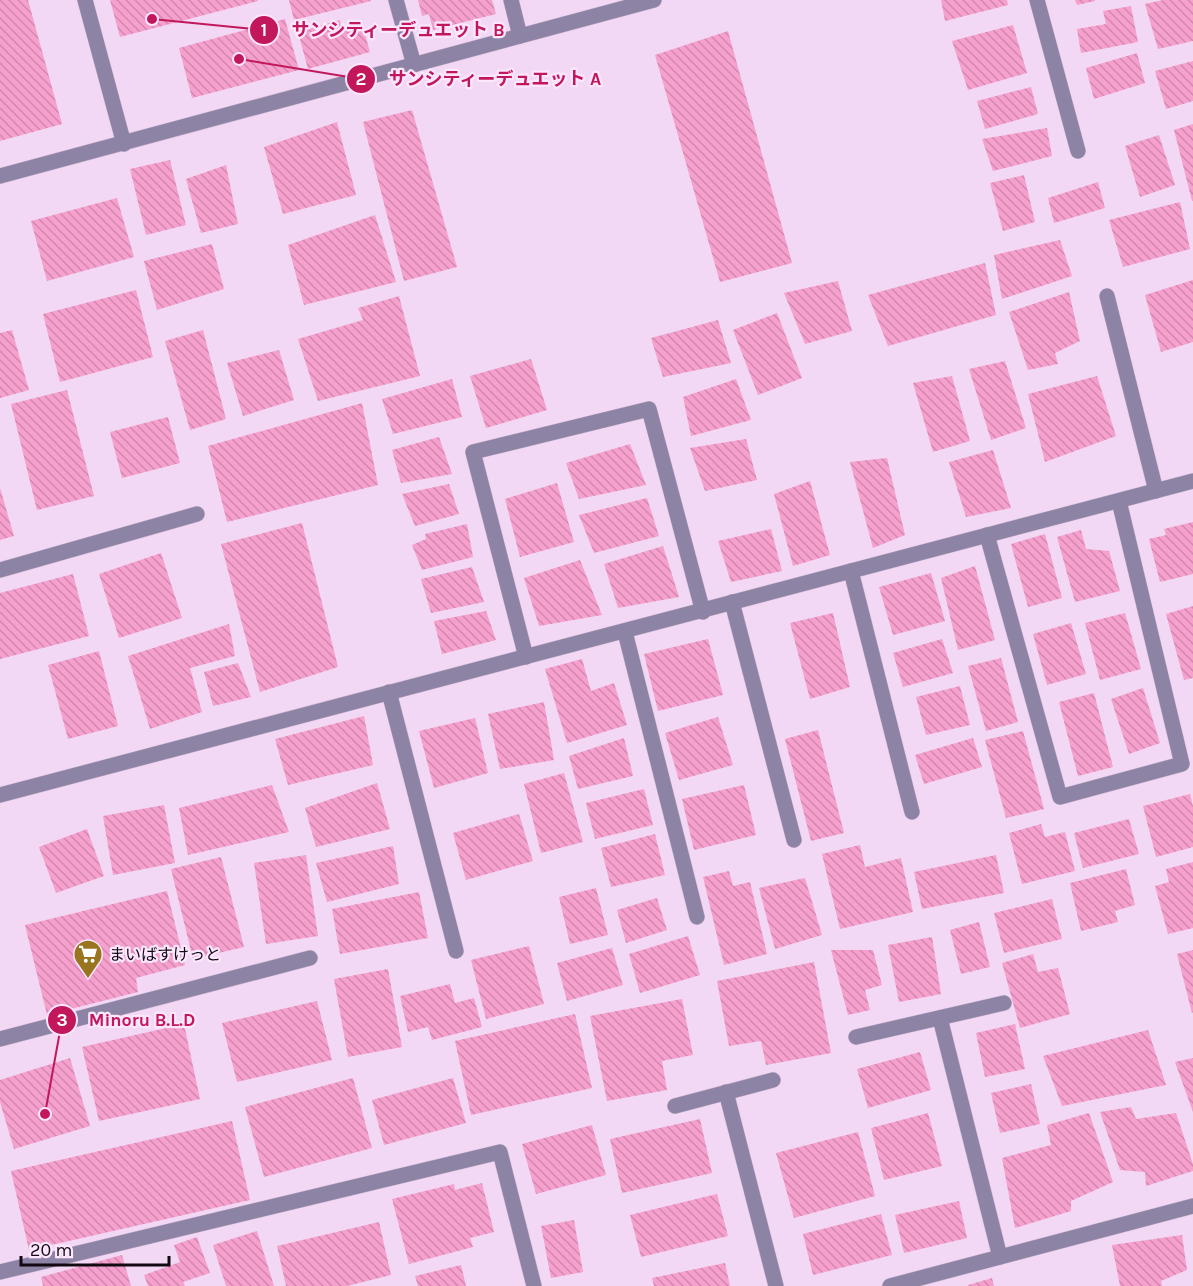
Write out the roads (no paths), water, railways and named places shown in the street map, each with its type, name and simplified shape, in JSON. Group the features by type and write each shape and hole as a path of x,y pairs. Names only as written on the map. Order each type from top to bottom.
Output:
{"street":[{"path":"85,0 124,144"},
{"path":"396,0 414,65"},
{"path":"511,0 520,36"},
{"path":"0,176 654,0"},
{"path":"1037,0 1078,151"},
{"path":"1107,296 1156,491"},
{"path":"526,657 473,452 649,409 703,612"},
{"path":"0,795 703,612 732,602 1193,481"},
{"path":"987,535 1060,797 1182,764 1119,501"},
{"path":"0,570 197,514"},
{"path":"850,571 912,812"},
{"path":"732,602 794,840"},
{"path":"625,632 697,917"},
{"path":"389,692 456,951"},
{"path":"0,1039 310,958"},
{"path":"856,1036 1004,1003"},
{"path":"940,1018 1000,1257"},
{"path":"675,1106 773,1080"},
{"path":"726,1092 776,1286"},
{"path":"0,1272 500,1152 534,1286"},
{"path":"890,1286 1193,1206"}],"place":[{"name":"サンシティーデュエット B","path":"152,19"},
{"name":"サンシティーデュエット A","path":"239,59"},
{"name":"まいばすけっと","path":"88,980"},
{"name":"Minoru B.L.D","path":"45,1114"}]}
